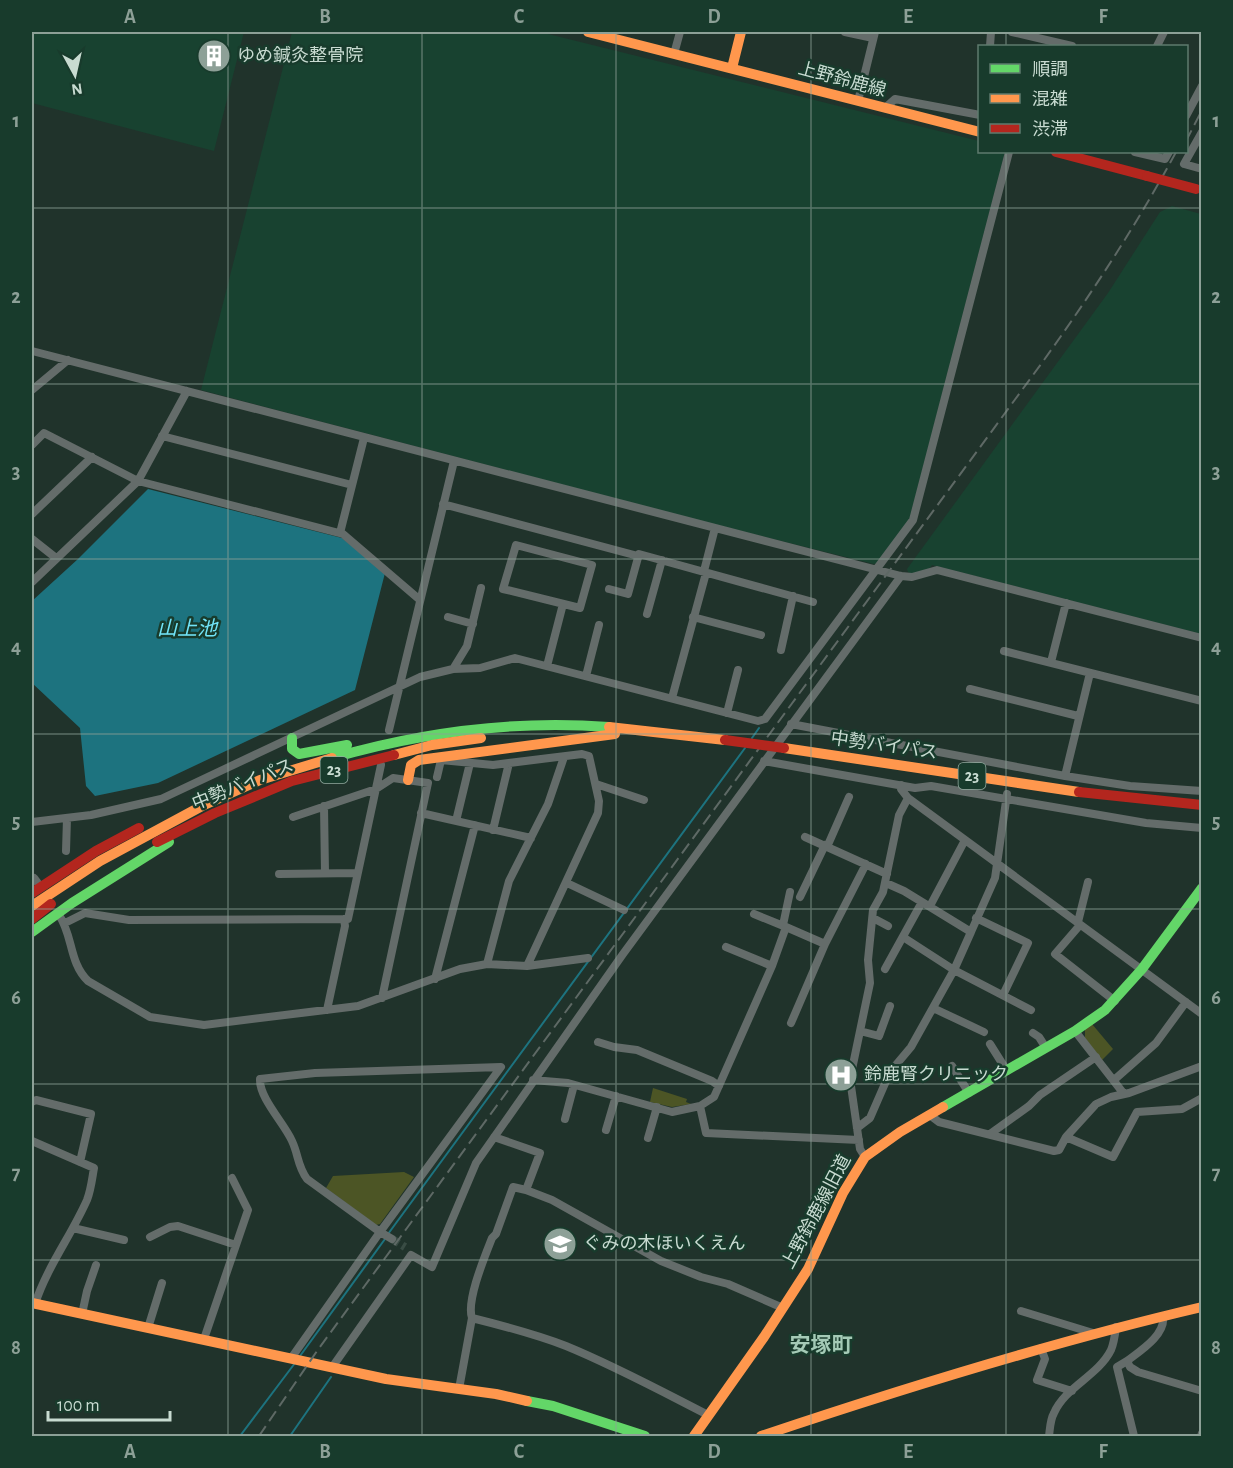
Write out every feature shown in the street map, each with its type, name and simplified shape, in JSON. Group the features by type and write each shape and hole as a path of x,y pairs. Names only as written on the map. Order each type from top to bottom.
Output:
{"main road":[{"name":"上野鈴鹿線","path":"588,32 978,131"},
{"path":"732,68 741,32"},
{"path":"1060,153 1199,189"},
{"name":"中勢バイパス","path":"32,906 100,861 202,806 260,780 347,754 436,734 485,728 560,724 608,727 784,748 1094,794 1202,805"},
{"path":"292,738 292,749 299,754 401,732 447,728 485,728"},
{"name":"中勢バイパス","path":"32,919 117,862 215,813 292,781 360,762 432,746 503,735 561,731 669,734"},
{"path":"408,780 413,762 419,760 627,733"},
{"path":"32,893 52,878 116,840 155,821 202,806"},
{"path":"32,932 72,903 215,813"},
{"name":"上野鈴鹿線旧道","path":"694,1437 808,1269 843,1193 865,1157 900,1132 1075,1031 1115,1000 1198,899 1202,888"},
{"path":"33,1303 386,1379 496,1394 553,1406 645,1437"},
{"path":"761,1437 848,1406 1041,1348 1116,1327 1202,1307"}],"street":[{"path":"674,54 680,32"},
{"path":"845,32 874,35 858,101"},
{"path":"1012,32 1068,45"},
{"path":"1188,112 1202,86"},
{"path":"885,108 895,99 978,114"},
{"path":"1202,132 1184,164 1202,169"},
{"path":"32,822 91,815 161,800 420,677 453,669 480,668 515,658 758,721 765,719 913,520 1009,153"},
{"path":"1139,153 1165,159 1168,153"},
{"path":"32,351 901,576 912,577 937,570 1202,638"},
{"path":"32,390 68,360"},
{"path":"32,582 138,481 187,391"},
{"path":"32,445 44,433 138,481 343,534 420,600"},
{"path":"162,436 352,485"},
{"path":"340,533 364,438"},
{"path":"32,514 92,457"},
{"path":"389,730 454,461"},
{"path":"444,504 638,556 639,554 662,560 813,602"},
{"path":"672,698 715,528"},
{"path":"32,539 56,558"},
{"path":"516,545 592,565 580,608 563,604 504,589 516,545"},
{"path":"609,590 628,594 638,556"},
{"path":"647,614 662,560"},
{"path":"405,1247 411,1255 432,1266 476,1163 533,1080 901,576"},
{"path":"453,669 467,646 481,588"},
{"path":"781,650 794,596"},
{"path":"1051,662 1066,603"},
{"path":"547,666 563,604"},
{"path":"448,617 473,624"},
{"path":"693,617 761,635"},
{"path":"586,676 599,625"},
{"path":"1004,651 1202,701"},
{"path":"727,713 738,670"},
{"path":"1065,776 1090,673"},
{"path":"970,689 1078,716"},
{"path":"791,724 1012,768 1130,786 1202,791"},
{"path":"436,777 441,760 493,765 582,754 589,756 599,801 598,813 527,966"},
{"path":"486,964 509,881 548,804 564,757"},
{"path":"764,761 915,788 931,786 1007,797 1146,823 1201,827"},
{"path":"456,821 470,763"},
{"path":"493,830 509,764"},
{"path":"65,923 85,913 129,920 348,919 381,765"},
{"path":"293,817 375,789 393,778 428,783 382,998"},
{"path":"596,784 644,800"},
{"path":"901,785 901,789 908,798 1202,1014"},
{"path":"857,1128 870,1118 890,1072 911,1047 954,970 995,878 1007,797"},
{"path":"800,897 849,798"},
{"path":"865,1157 860,1149 850,1078 870,982 868,960 873,910 886,884 899,815 908,798"},
{"path":"324,806 324,873"},
{"path":"422,813 531,838"},
{"path":"66,851 67,818"},
{"path":"435,979 475,825"},
{"path":"805,837 887,873"},
{"path":"885,969 965,840"},
{"path":"791,1023 825,944 866,864"},
{"path":"279,874 357,873"},
{"path":"1088,882 1079,923 1055,954 1115,1000"},
{"path":"567,883 624,910"},
{"path":"886,884 926,904 971,932"},
{"path":"533,1080 574,1085 672,1112 700,1106 714,1097 772,966 785,926 790,892"},
{"path":"753,914 825,944"},
{"path":"59,915 65,923 70,948 82,975 109,994 150,1017 204,1025 358,1006 460,969 486,964 527,966 588,958"},
{"path":"873,918 888,926"},
{"path":"976,918 1028,943 1003,995"},
{"path":"327,1010 345,926 344,919"},
{"path":"903,937 954,970 1030,1010"},
{"path":"726,947 772,966"},
{"path":"1114,1080 1156,1042 1186,1002"},
{"path":"860,1031 879,1036 890,1006"},
{"path":"933,1008 984,1032"},
{"path":"1075,1031 1124,1094"},
{"path":"1033,1033 1039,1037 1046,1048"},
{"path":"598,1042 637,1050 712,1081 718,1086"},
{"path":"990,1044 1007,1071"},
{"path":"990,1134 1029,1106 1040,1095 1096,1057"},
{"path":"952,1066 969,1093"},
{"path":"931,1116 939,1122 1054,1151 1059,1150 1066,1137 1096,1104 1202,1066"},
{"path":"296,1358 386,1236 501,1067 315,1073 260,1079 261,1090 293,1143 299,1169 308,1179 386,1236"},
{"path":"565,1119 574,1085"},
{"path":"606,1130 615,1096"},
{"path":"1066,1137 1113,1157 1137,1112 1182,1109 1202,1098"},
{"path":"32,1102 36,1100 91,1114 80,1162"},
{"path":"700,1106 706,1133 859,1140"},
{"path":"648,1138 657,1107"},
{"path":"494,1137 540,1154 526,1190"},
{"path":"32,1141 94,1168 88,1197 33,1303"},
{"path":"204,1339 248,1210 232,1178"},
{"path":"459,1389 472,1318 471,1309 475,1286 513,1187 552,1200 661,1262 728,1284 783,1308"},
{"path":"150,1237 170,1227 178,1226 236,1245"},
{"path":"73,1228 124,1239"},
{"path":"333,1366 411,1255"},
{"path":"82,1314 96,1265"},
{"path":"148,1328 162,1283"},
{"path":"1021,1311 1094,1333"},
{"path":"1134,1437 1117,1367 1150,1343 1162,1327 1163,1316"},
{"path":"472,1318 565,1346 603,1362 708,1415"},
{"path":"1048,1437 1054,1413 1072,1391 1109,1354 1113,1347 1116,1327"},
{"path":"1041,1348 1045,1359 1037,1380 1072,1391"},
{"path":"1127,1361 1130,1367 1138,1372 1202,1391"}],"shaded area":[{"path":"32,32 244,32 214,151 32,103"},
{"path":"292,32 540,32 978,141 978,153 1005,153 909,521 878,563 874,564 716,525 201,390"},
{"path":"1172,206 1201,214 1201,634 932,565 929,569 911,574 908,572 907,569 1108,293 1160,212"},
{"path":"1092,1024 1113,1049 1102,1060 1085,1038 1085,1029"},
{"path":"653,1088 687,1099 686,1102 691,1104 672,1107 650,1102"},
{"path":"404,1172 414,1177 380,1224 376,1225 326,1188 333,1176"}],"water":[{"name":"山上池","path":"148,489 342,538 385,573 355,690 158,783 95,796 86,786 80,728 32,683 32,601"}],"waterway":[{"path":"752,738 759,728"},
{"path":"388,1234 745,748"},
{"path":"300,1356 385,1239"},
{"path":"240,1436 295,1363"},
{"path":"290,1436 331,1377"}],"tunnel":[{"path":"392,1239 405,1247"}],"railway":[{"path":"1188,137 1202,110"},
{"path":"259,1436 317,1351 1044,360 1113,258 1175,153"}],"traffic: fast":[{"path":"332,758 400,741 469,730 539,725 609,727"},
{"path":"292,738 292,749 299,754 347,745"},
{"path":"32,932 72,903 169,842"},
{"path":"943,1107 1075,1031 1105,1010 1142,969 1202,888"},
{"path":"527,1401 553,1406 645,1436"}],"traffic: slow":[{"path":"588,32 978,131"},
{"path":"732,68 741,32"},
{"path":"609,727 725,740"},
{"path":"408,780 411,765 419,760 615,734"},
{"path":"394,755 432,745 481,738"},
{"path":"784,748 1079,792"},
{"path":"32,906 100,861 202,806 260,780 332,758"},
{"path":"694,1436 764,1337 808,1269 843,1193 865,1157 900,1132 943,1107"},
{"path":"32,1303 386,1379 496,1394 527,1401"},
{"path":"761,1436 980,1366 1202,1307"}],"traffic: jam":[{"path":"1060,153 1147,176"},
{"path":"1147,176 1196,189"},
{"path":"725,740 784,748"},
{"path":"157,842 215,813 292,781 394,755"},
{"path":"1079,792 1202,805"},
{"path":"32,893 96,851 139,828"},
{"path":"32,919 51,904"}],"place":[{"name":"ゆめ鍼灸整骨院","path":"214,56"},
{"name":"鈴鹿腎クリニック","path":"841,1075"},
{"name":"ぐみの木ほいくえん","path":"560,1244"}],"district":[{"name":"安塚町","path":"821,1345"}]}
